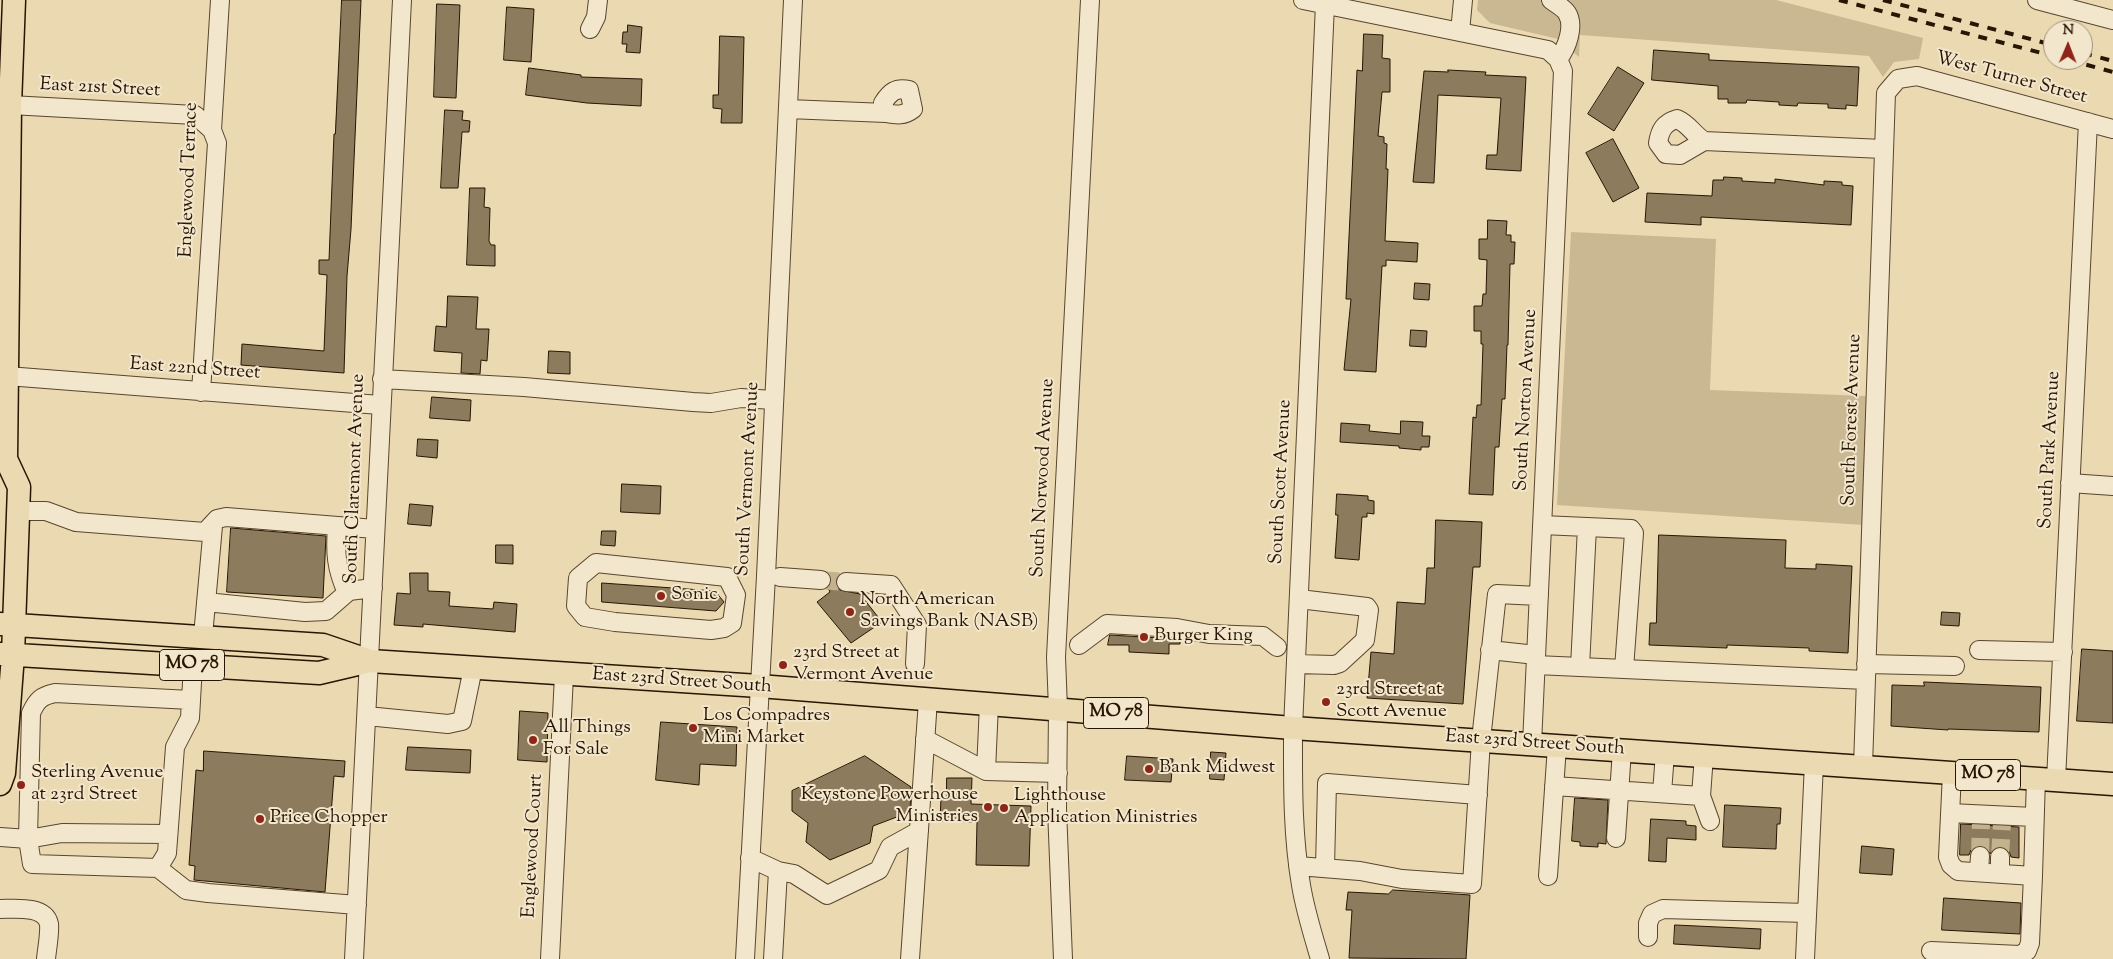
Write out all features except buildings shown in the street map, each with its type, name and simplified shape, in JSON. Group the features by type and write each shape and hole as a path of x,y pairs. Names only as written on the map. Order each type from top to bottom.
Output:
{"main road":[{"path":"0,784 4,773 7,625 19,487 3,464 7,376 10,105 14,0"},
{"name":"East 23rd Street South","path":"7,625 323,645 370,661 564,675 759,686 1293,728 1863,766"},
{"name":"East 23rd Street South","path":"6,654 319,673 370,661"},
{"name":"MO 78","path":"1863,766 2113,784"}],"street":[{"name":"Englewood Terrace","path":"200,392 216,143 212,130 220,0"},
{"name":"South Claremont Avenue","path":"354,959 370,661 380,405 402,0"},
{"path":"590,29 596,17 598,0"},
{"name":"South Vermont Avenue","path":"745,959 793,0"},
{"name":"South Norwood Avenue","path":"1063,959 1057,809 1058,709 1056,657 1090,0"},
{"path":"1303,0 1548,50 1558,59 1564,52 1570,25 1567,13 1551,0"},
{"path":"1460,32 1463,0"},
{"path":"2039,0 2113,20"},
{"name":"South Scott Avenue","path":"1320,959 1301,886 1298,866 1293,821 1293,728 1325,4"},
{"name":"South Norton Avenue","path":"1532,744 1563,71 1558,59"},
{"name":"West Turner Street","path":"1898,79 1917,76 2113,129"},
{"name":"South Forest Avenue","path":"1863,766 1883,150 1886,93 1898,79"},
{"name":"East 21st Street","path":"10,105 195,115 212,130"},
{"path":"788,109 886,113"},
{"name":"South Park Avenue","path":"1932,951 2020,955 2027,951 2030,942 2034,818 2046,779 2062,652 2088,122"},
{"path":"1704,141 1883,150"},
{"name":"East 22nd Street","path":"7,376 380,405"},
{"path":"382,379 524,387 711,403 741,398 774,400"},
{"path":"2070,483 2113,486"},
{"path":"18,511 46,511 76,522 196,532 206,532 217,520 226,517 375,529"},
{"path":"1542,525 1631,529 1634,533 1624,669"},
{"path":"204,636 212,526"},
{"path":"336,526 338,573 347,593"},
{"path":"1580,667 1587,527"},
{"path":"596,563 727,577 736,595 732,623 724,628 711,630 615,622 585,617 576,606 578,578 596,563"},
{"path":"780,577 821,580"},
{"path":"846,582 891,585 917,625 915,664"},
{"path":"206,602 306,612 326,611 349,591 373,588"},
{"path":"1298,866 1360,871 1402,879 1472,884 1481,740 1496,594 1539,596"},
{"path":"1296,664 1334,665 1340,663 1365,640 1369,610 1367,607 1298,599"},
{"path":"1079,645 1107,624 1177,628 1209,634 1263,636 1277,646"},
{"path":"1490,650 1580,667 1624,669 1866,672 1955,666"},
{"path":"1978,650 2062,652"},
{"path":"158,868 168,853 175,748 190,718 193,665"},
{"path":"367,716 448,724 462,721 473,668"},
{"name":"Englewood Court","path":"550,959 564,675"},
{"path":"191,700 55,693 41,696 31,713 28,839 32,864 158,868 186,890 357,905"},
{"path":"910,959 928,700"},
{"path":"986,770 989,704"},
{"path":"925,739 986,770 1058,773"},
{"path":"1548,876 1557,746"},
{"path":"1616,838 1622,750"},
{"path":"1662,793 1665,753"},
{"path":"1704,756 1701,796 1710,821"},
{"path":"1804,959 1814,763"},
{"path":"1952,773 1948,857 1951,866 1958,871 1979,864 2000,865 2033,876"},
{"path":"1325,868 1328,782 1478,795"},
{"path":"1554,786 1701,796"},
{"path":"1950,813 1981,818 2034,818"},
{"path":"750,858 778,871 794,874 827,895 880,870 890,847 919,831"},
{"path":"0,838 28,839 62,833 168,834"},
{"path":"773,959 778,871"},
{"path":"0,909 31,910 43,914 49,923 46,959"},
{"path":"1648,937 1648,923 1652,914 1663,909 1807,913"}],"shaded area":[{"path":"1478,0 1776,0 1923,38 1919,59 1894,62 1883,77 1869,56 1580,35 1579,57 1558,39 1490,23 1477,10"},
{"path":"1571,232 1716,239 1710,390 1866,396 1864,525 1557,505"}],"tunnel":[{"path":"821,580 846,582"},
{"path":"1980,856 1981,822"},
{"path":"2000,857 2002,823"}],"railway":[{"path":"1839,0 2043,53"},
{"path":"1883,0 2043,42"},
{"path":"2093,56 2113,61"},
{"path":"2093,67 2113,72"}],"place":[{"name":"Sonic","path":"661,596"},
{"name":"North American Savings Bank (NASB)","path":"850,612"},
{"name":"Burger King","path":"1144,637"},
{"name":"23rd Street at Vermont Avenue","path":"783,665"},
{"name":"23rd Street at Scott Avenue","path":"1326,702"},
{"name":"Los Compadres Mini Market","path":"693,728"},
{"name":"All Things For Sale","path":"533,740"},
{"name":"Bank Midwest","path":"1149,769"},
{"name":"Sterling Avenue at 23rd Street","path":"21,785"},
{"name":"Keystone Powerhouse Ministries","path":"988,807"},
{"name":"Lighthouse Application Ministries","path":"1004,808"},
{"name":"Price Chopper","path":"260,819"}]}
